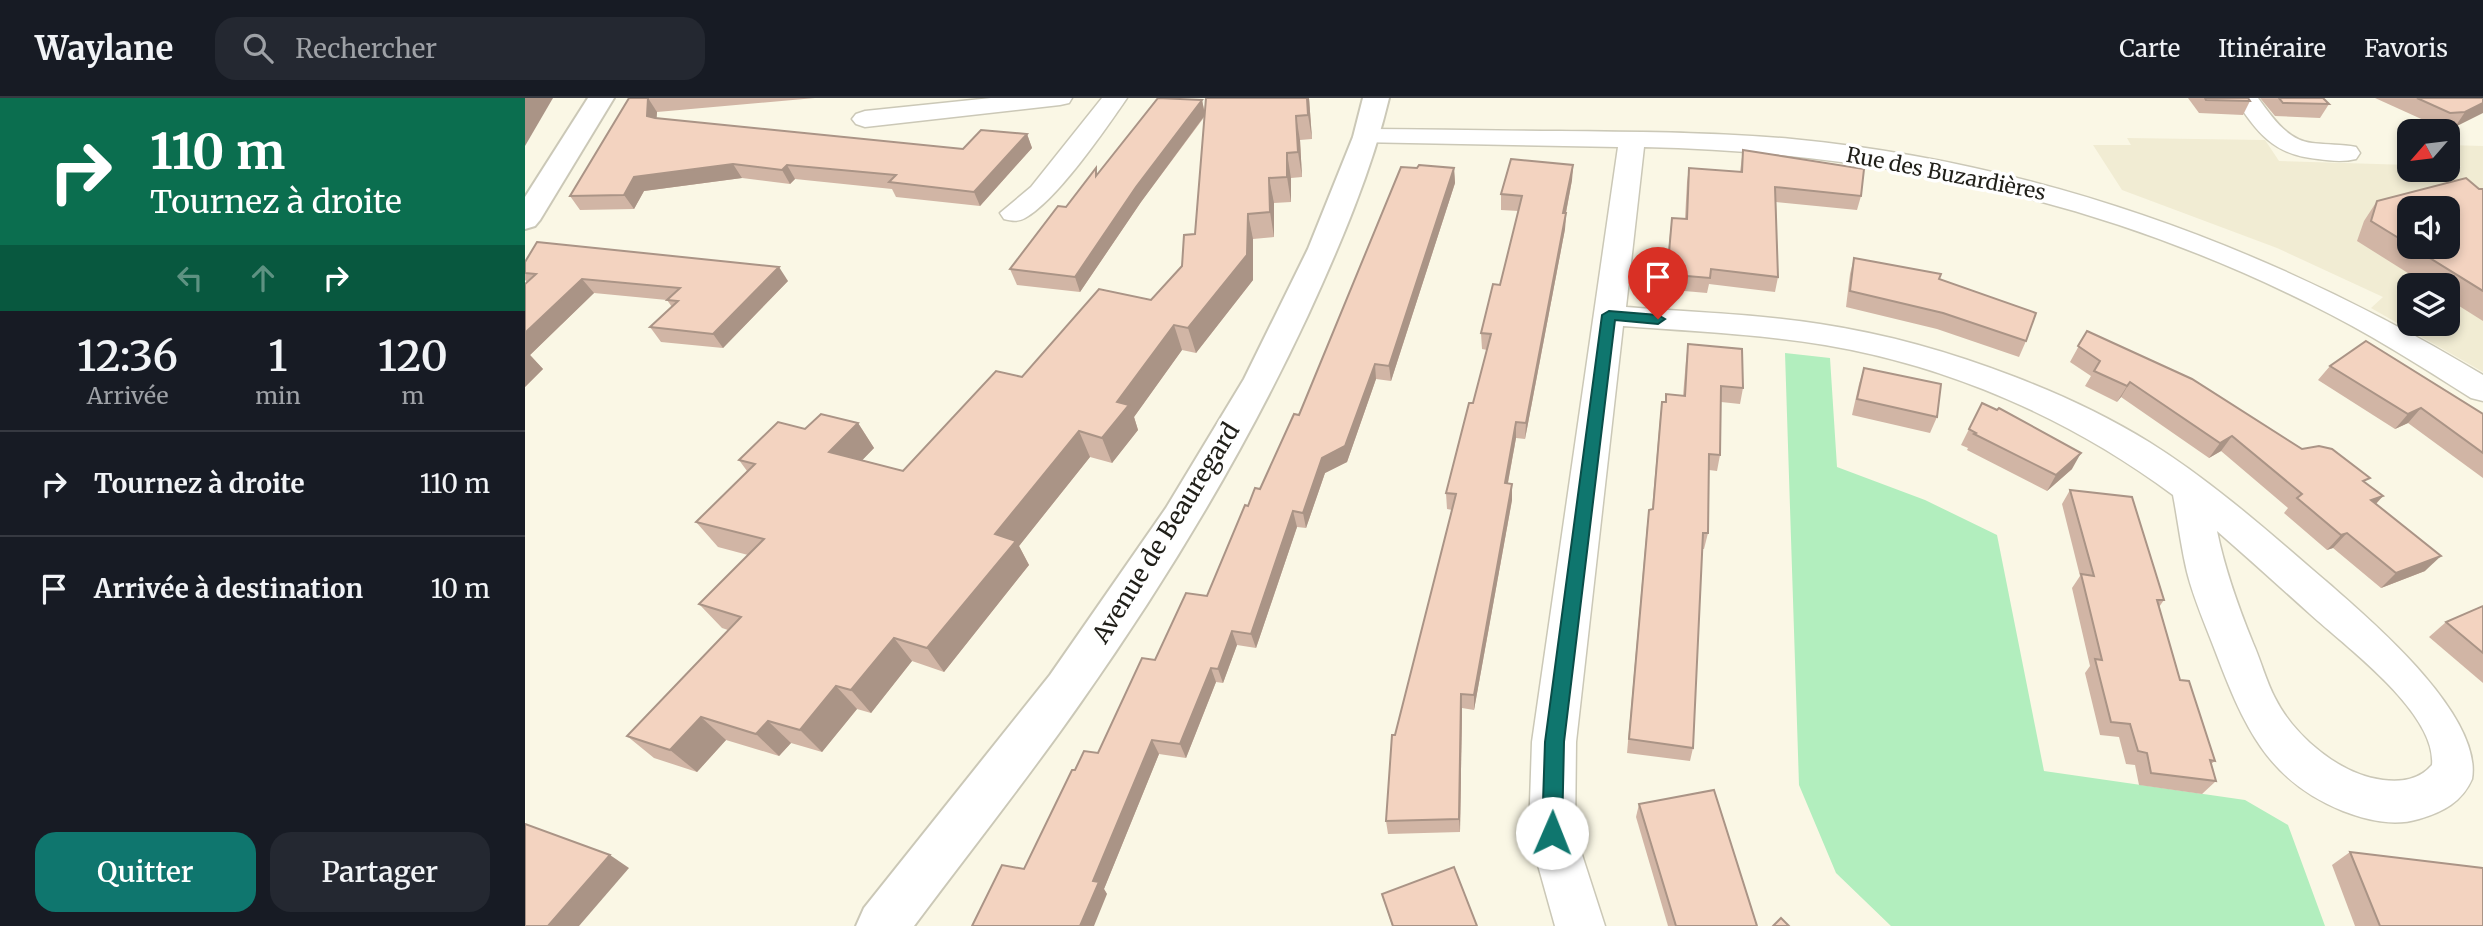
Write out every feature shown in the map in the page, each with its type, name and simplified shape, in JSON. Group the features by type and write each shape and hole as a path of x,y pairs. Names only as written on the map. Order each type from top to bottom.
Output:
{"street":[{"path":"525,220 601,98"},
{"path":"865,119 1060,98"},
{"path":"1014,213 1041,193 1115,98"},
{"name":"Avenue de Beauregard","path":"882,926 1066,688 1180,518 1261,379 1324,249 1366,137 1376,98"},
{"path":"2246,98 2273,136 2290,148 2322,153 2347,153"},
{"name":"Rue des Buzardières","path":"1366,137 1632,139 1794,147 1976,176 2083,204 2211,248 2280,277 2387,331 2483,390"},
{"path":"1580,926 1552,833 1554,742 1632,139"},
{"path":"1609,315 1808,333 1853,340 1918,356 2054,406 2138,452 2190,490 2269,555 2408,677 2431,704 2448,731 2456,761 2448,783 2424,798 2389,803 2344,790 2306,767 2278,740 2260,715 2207,570 2190,490"}],"shaded area":[{"path":"2127,138 2265,140 2279,161 2397,165 2397,182 2461,182 2461,145 2483,146 2483,372 2420,336 2460,336 2460,273 2397,273 2397,323 2371,308 2383,297 2277,248 2122,190 2093,145 2131,145"}],"green space":[{"path":"1785,353 1830,358 1837,467 1925,500 1997,535 2044,771 2245,800 2288,825 2325,926 1891,926 1836,873 1799,785"}],"building":[{"path":"629,98 648,98 647,116 655,118 963,149 981,130 1027,134 974,192 889,182 896,175 787,165 782,170 733,164 634,177 624,195 570,196"},
{"path":"1158,98 1202,100 1136,187 1075,277 1010,269 1058,206 1066,207 1096,168 1096,176"},
{"path":"1206,98 1307,98 1308,115 1296,116 1298,152 1287,153 1287,177 1269,178 1270,212 1248,214 1247,255 1188,328 1174,325 1117,402 1129,405 1102,438 1079,431 995,534 1016,541 927,648 894,638 851,690 836,686 800,730 768,721 756,734 701,717 670,750 627,736 741,617 699,604 764,539 696,522 755,464 739,460 778,422 805,429 821,414 858,423 829,452 903,471 996,371 1022,377 1099,289 1151,300 1182,266 1184,235 1195,234"},
{"path":"2205,98 2248,98 2250,101 2206,100"},
{"path":"2279,98 2323,98 2329,104 2283,103"},
{"path":"2417,98 2483,98 2483,103 2465,112 2450,113"},
{"path":"1743,150 1864,169 1861,196 1775,187 1778,277 1711,269 1710,278 1675,275 1676,265 1668,264 1672,218 1687,219 1689,168 1742,172"},
{"path":"1511,159 1573,165 1526,423 1516,422 1505,483 1512,484 1474,695 1461,694 1459,819 1386,821 1392,735 1395,735 1456,494 1446,493 1469,403 1473,403 1491,334 1481,333 1493,284 1500,285 1522,196 1501,194"},
{"path":"1419,165 1454,168 1389,366 1375,364 1345,446 1322,458 1303,513 1293,511 1251,634 1232,631 1218,669 1211,668 1180,744 1152,740 1093,881 1099,882 1080,926 972,926 1002,865 1024,869 1072,770 1075,770 1084,751 1098,753 1142,658 1155,660 1186,593 1207,596 1245,505 1248,506 1255,488 1260,489 1294,414 1299,415 1401,167 1417,168"},
{"path":"2466,178 2479,189 2483,189 2483,291 2460,277 2460,273 2454,273 2431,259 2460,259 2460,196 2397,196 2397,237 2371,221 2377,201 2451,182 2461,182 2461,179"},
{"path":"537,242 779,267 713,334 650,327 678,301 667,300 680,288 582,279 525,333 525,284 536,274 525,273 525,262"},
{"path":"1854,258 1941,274 1939,279 2036,313 2026,341 1943,313 1850,291"},
{"path":"2087,331 2192,379 2302,449 2319,446 2332,449 2370,478 2363,481 2383,496 2371,500 2441,556 2396,573 2347,533 2341,535 2297,498 2302,494 2232,436 2220,443 2130,382 2127,386 2094,371 2100,361 2078,346"},
{"path":"2366,341 2483,414 2483,453 2421,408 2408,414 2330,366"},
{"path":"1688,344 1742,349 1743,388 1721,386 1720,455 1709,454 1708,533 1703,533 1693,748 1629,739 1649,510 1653,509 1662,402 1666,402 1666,394 1685,396"},
{"path":"1864,368 1941,384 1937,417 1857,399"},
{"path":"1982,403 1997,410 1999,408 2081,453 2056,475 1974,434 1976,433 1969,429"},
{"path":"2070,490 2132,497 2164,600 2157,600 2180,680 2189,681 2215,761 2210,760 2216,781 2151,773 2147,753 2138,751 2130,724 2111,722 2095,659 2102,660 2081,574 2094,576"},
{"path":"2483,606 2483,653 2446,622"},
{"path":"1714,790 1757,926 1676,926 1639,804"},
{"path":"525,824 610,855 548,926 525,926"},
{"path":"2350,852 2483,868 2483,926 2380,926"},
{"path":"1454,867 1477,926 1393,926 1382,894"},
{"path":"1781,918 1789,926 1773,926"}],"route":[{"path":"1552,833 1554,742 1609,315 1658,319"}]}
